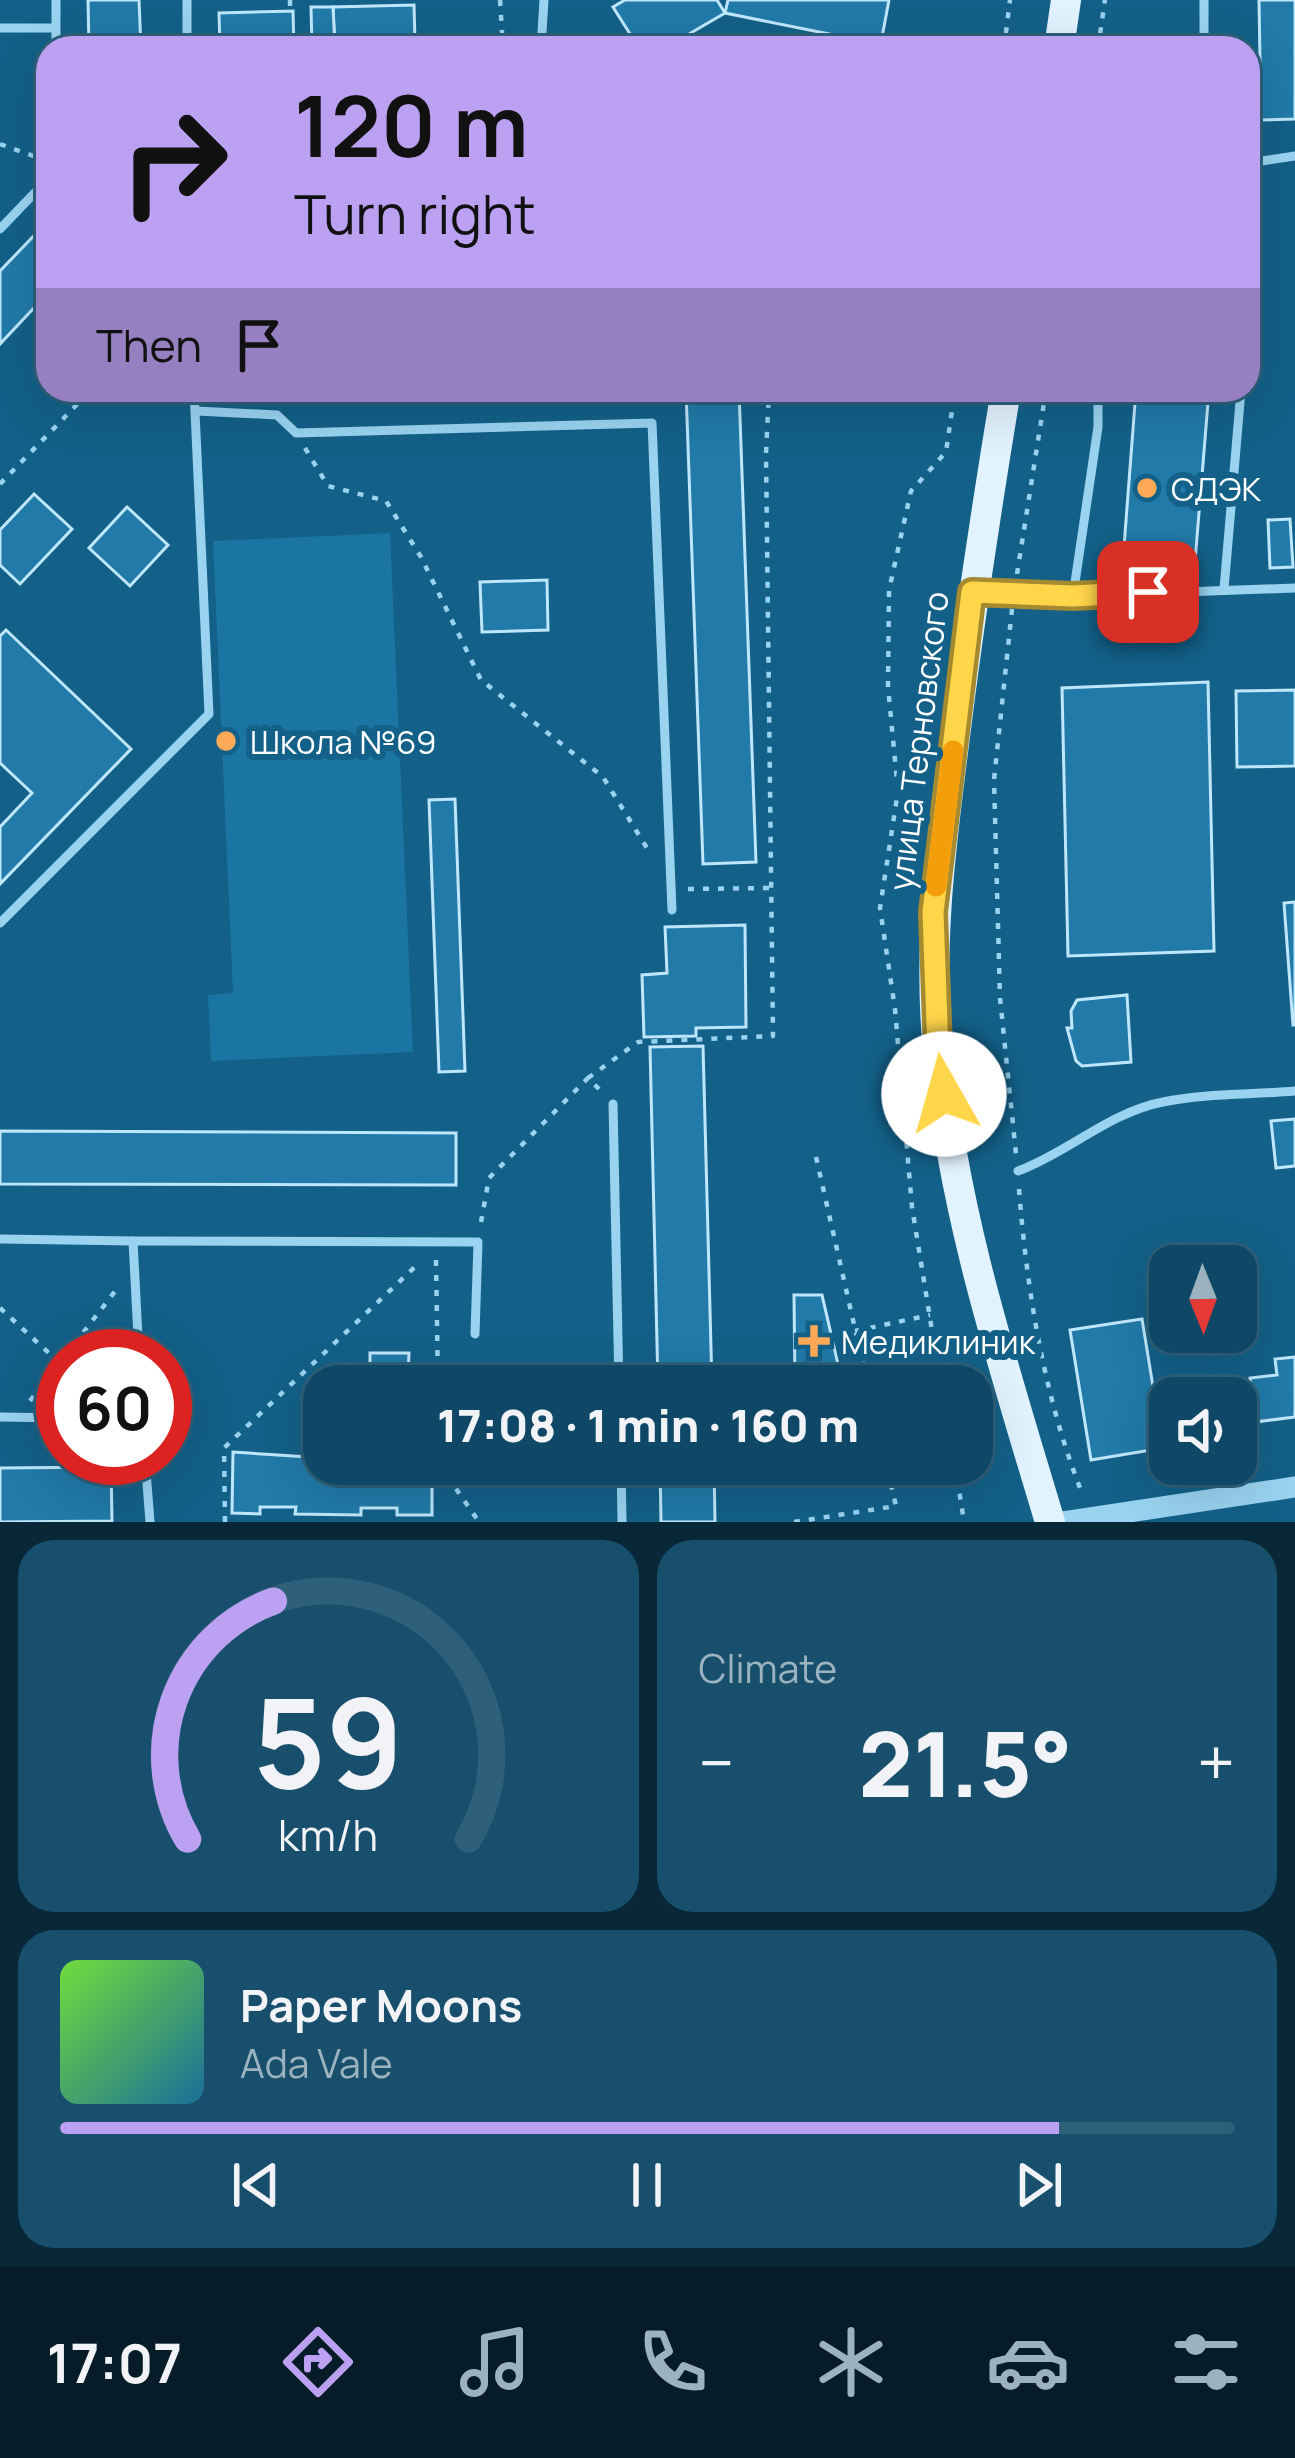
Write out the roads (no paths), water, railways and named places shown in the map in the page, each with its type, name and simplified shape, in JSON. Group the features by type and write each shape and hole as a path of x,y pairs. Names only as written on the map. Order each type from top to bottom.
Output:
{"main road":[{"path":"1061,36 1066,0"},
{"name":"улица Терновского","path":"1004,402 972,592 933,912 938,1051 950,1136 985,1306 1050,1522"}],"street":[{"path":"1063,1522 1295,1487"}],"lane":[{"path":"56,0 56,36"},
{"path":"187,36 188,0"},
{"path":"542,36 544,0"},
{"path":"1204,0 1204,36"},
{"path":"0,28 56,28"},
{"path":"1260,161 1295,155"},
{"path":"0,230 36,192"},
{"path":"0,923 208,715 195,402"},
{"path":"1073,596 1098,402"},
{"path":"1224,589 1240,402"},
{"path":"196,411 277,415 296,433 652,424 672,910"},
{"path":"972,592 1073,596 1295,588"},
{"path":"1018,1171 1160,1102 1295,1091"},
{"path":"613,1104 619,1365"},
{"path":"0,1239 478,1242 475,1334"},
{"path":"133,1241 137,1329"},
{"path":"0,1417 36,1417"},
{"path":"147,1485 150,1522"},
{"path":"621,1485 622,1522"}],"place":[{"name":"СДЭК","path":"1147,488"},
{"name":"Школа №69","path":"226,741"},
{"name":"Медиклиник","path":"814,1341"}]}
